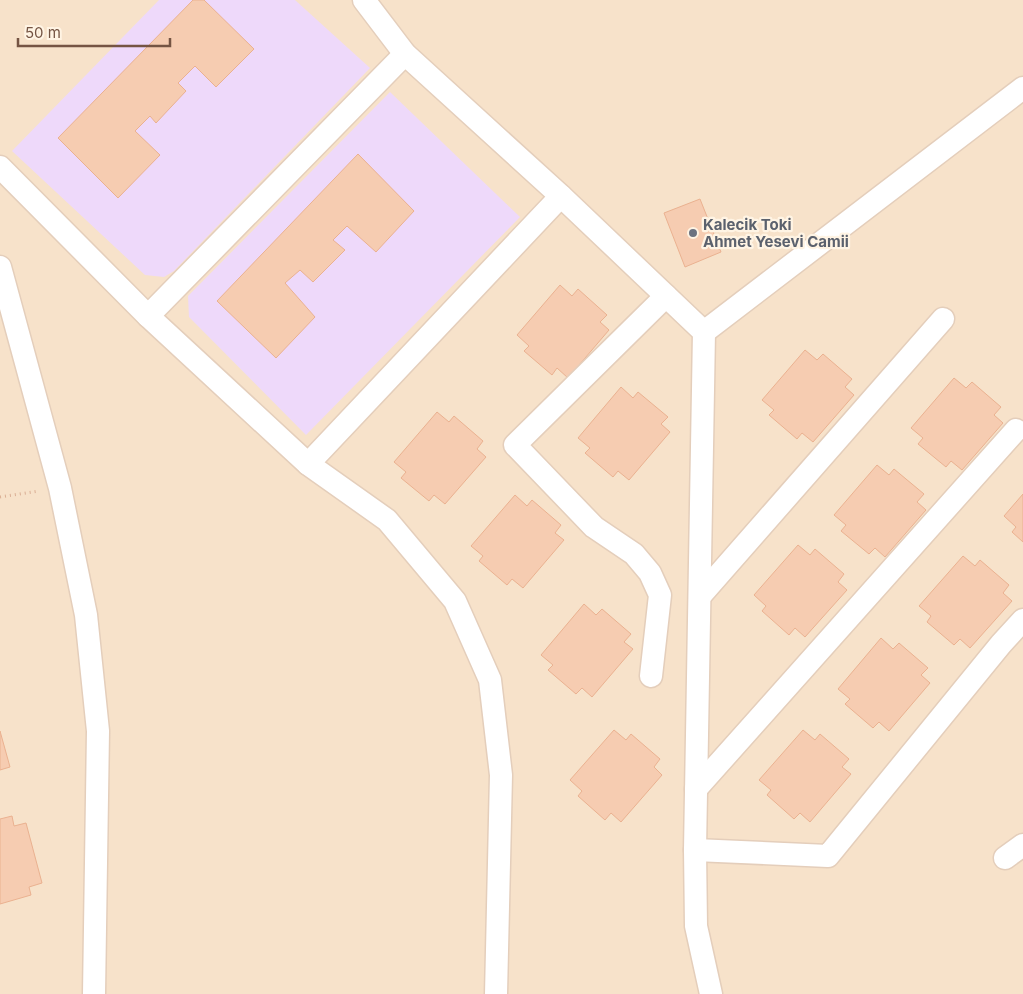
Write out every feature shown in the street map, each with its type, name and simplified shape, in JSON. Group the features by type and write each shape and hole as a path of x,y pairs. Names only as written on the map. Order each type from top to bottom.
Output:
{"street":[{"path":"364,0 405,54 561,196 704,332 695,850 696,926 711,994"},
{"path":"148,316 405,54"},
{"path":"704,332 1023,88"},
{"path":"0,167 148,316 308,464 387,520 456,601 490,680 501,775 496,994"},
{"path":"308,464 561,196"},
{"path":"0,267 60,488 86,615 98,731 94,994"},
{"path":"651,676 660,595 650,573 634,554 594,527 515,445 666,296"},
{"path":"700,596 944,320"},
{"path":"696,789 1016,430"},
{"path":"695,850 828,856 994,652 1023,620"},
{"path":"1005,858 1023,845"}],"path":[{"path":"0,497 60,488"}],"shaded area":[{"path":"0,0 1023,0 1023,994 0,994"},
{"path":"159,0 295,0 370,68 174,271 164,277 145,275 12,151"},
{"path":"390,92 520,217 306,435 189,317 188,296"}],"building":[{"path":"193,0 204,0 254,49 216,87 195,66 178,83 186,91 156,123 150,116 135,131 160,155 118,198 58,138"},
{"path":"358,154 414,211 376,252 347,226 333,240 345,250 313,282 300,270 285,283 315,317 276,358 217,301"},
{"name":"Kalecik Toki Ahmet Yesevi Camii","path":"700,199 721,252 685,267 664,213"},
{"path":"560,285 572,296 578,289 607,315 600,322 609,330 568,378 557,368 552,375 524,351 529,346 517,335"},
{"path":"805,350 817,360 823,354 852,379 845,387 854,395 813,442 802,433 797,439 769,415 774,410 762,400"},
{"path":"954,378 966,388 972,382 1001,407 994,415 1003,423 962,470 951,461 946,467 918,444 923,438 911,428"},
{"path":"621,387 633,398 638,392 668,417 661,424 670,432 629,480 618,471 613,477 585,453 590,448 578,438"},
{"path":"437,412 449,422 454,416 483,441 477,449 486,457 445,504 434,495 429,501 401,478 406,472 394,462"},
{"path":"877,465 889,475 894,469 924,494 917,502 926,510 885,557 875,548 869,554 841,531 846,525 834,515"},
{"path":"1023,494 1023,542 1012,532 1016,527 1004,516"},
{"path":"515,495 527,506 532,500 561,525 555,533 564,540 523,588 512,579 507,585 479,561 483,556 471,546"},
{"path":"798,545 810,555 815,549 844,574 838,582 847,590 805,637 795,628 789,635 762,611 766,606 754,595"},
{"path":"963,556 975,566 980,560 1009,585 1003,593 1012,601 970,648 960,639 954,645 927,622 931,616 919,606"},
{"path":"584,604 596,615 602,609 631,634 624,642 633,649 592,697 582,688 576,694 548,670 553,665 541,655"},
{"path":"881,638 893,649 899,643 928,668 921,675 930,683 889,731 879,722 873,728 845,704 850,699 838,689"},
{"path":"614,730 626,740 631,734 660,759 654,767 662,775 621,822 611,813 605,820 578,796 582,791 570,780"},
{"path":"803,730 815,740 820,734 849,759 842,767 851,774 810,822 800,813 794,819 767,795 771,790 759,780"},
{"path":"0,731 10,767 0,770"},
{"path":"12,816 14,826 26,823 42,883 29,887 31,895 0,904 0,819"}],"place":[{"name":"Kalecik Toki Ahmet Yesevi Camii","path":"693,233"}]}
